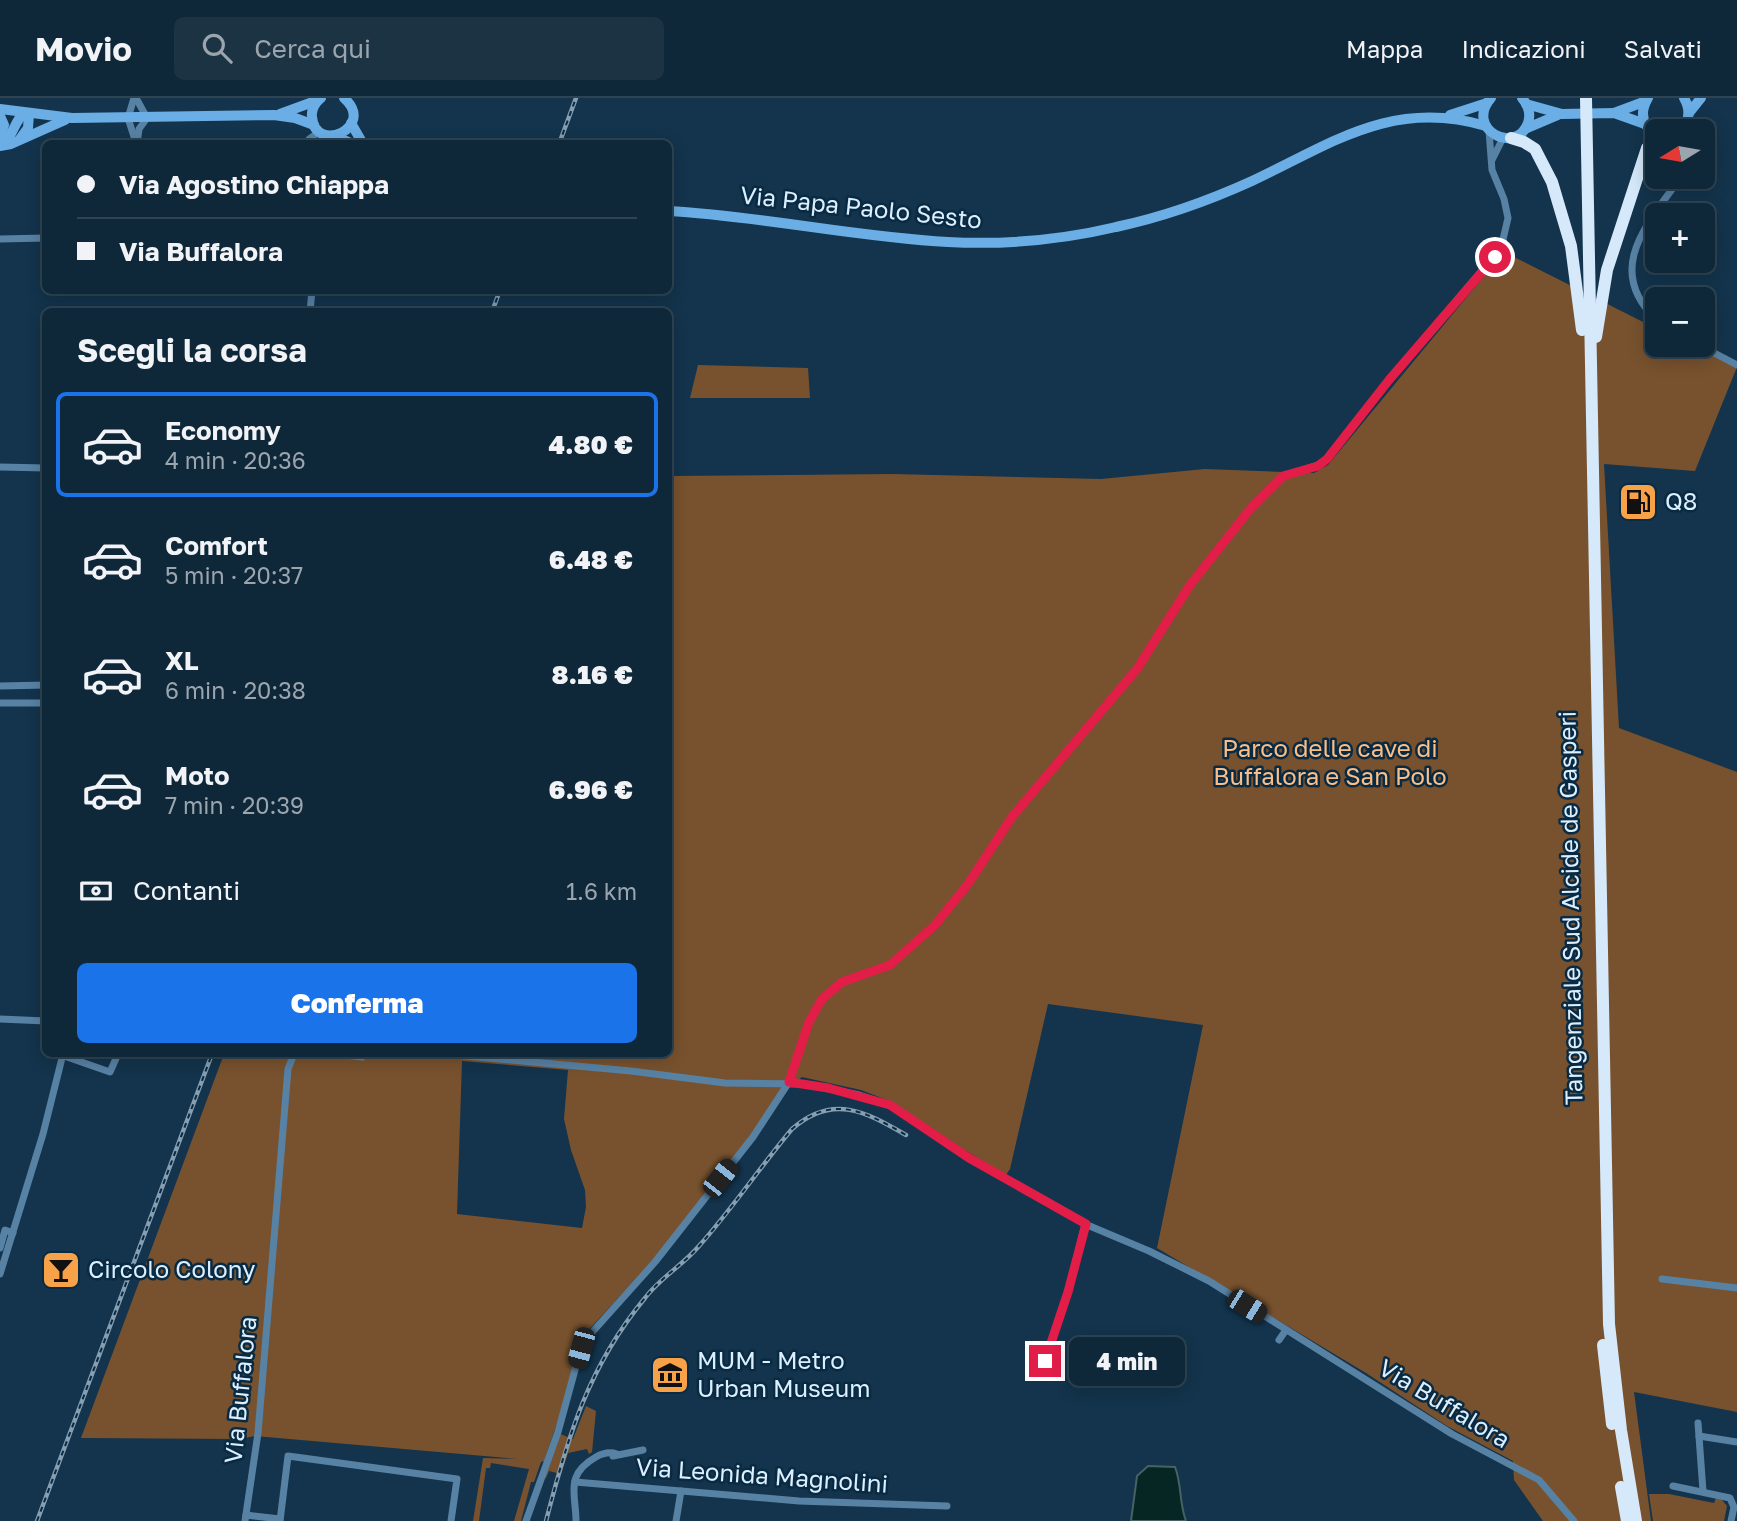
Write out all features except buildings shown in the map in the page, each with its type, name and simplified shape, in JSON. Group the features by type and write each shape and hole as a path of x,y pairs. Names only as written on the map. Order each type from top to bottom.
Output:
{"highway":[{"path":"1582,102 1586,295"},
{"path":"1507,138 1524,142 1535,149 1552,182 1571,246 1582,330"},
{"path":"1591,351 1598,329 1607,270 1645,155"},
{"name":"Tangenziale Sud Alcide de Gasperi","path":"1586,295 1582,330 1601,1324 1605,1374 1626,1518"},
{"name":"Tangenziale Sud Alcide de Gasperi","path":"1586,295 1591,351 1609,1324 1621,1430 1636,1521"}],"street":[{"path":"135,98 147,118"},
{"path":"135,98 128,118 135,140"},
{"path":"1684,98 1689,113"},
{"path":"1687,119 1701,98"},
{"path":"274,115 320,99"},
{"path":"317,128 311,114 320,99"},
{"path":"335,136 345,132 351,123 353,112 346,99"},
{"path":"1614,113 1647,99"},
{"path":"1491,161 1507,138 1562,114 1614,113 1645,124 1643,110 1647,99"},
{"name":"Via Papa Paolo Sesto","path":"672,211 724,215 929,241 992,242 1055,238 1116,228 1187,208 1254,180 1320,145 1366,127 1398,120 1446,116 1489,100"},
{"name":"Via Papa Paolo Sesto","path":"1488,128 1483,112 1489,100"},
{"path":"1524,101 1562,114"},
{"path":"1524,101 1530,116 1525,129"},
{"path":"0,109 72,118 274,115 295,118 344,140"},
{"path":"18,141 29,128 26,113"},
{"path":"0,145 9,138 18,119 26,113"},
{"path":"0,116 4,125 0,138"},
{"name":"Via Papa Paolo Sesto","path":"1446,116 1488,128 1507,138"},
{"path":"0,145 18,141 72,118"},
{"path":"137,140 139,129 147,118"},
{"path":"351,123 361,140"},
{"path":"310,140 317,128"},
{"path":"526,1521 558,1432 581,1348 655,1262 753,1137 789,1082 809,1022 822,999 842,982 890,965 935,925 968,884 1012,817 1137,669 1190,585 1251,508 1283,476 1318,466 1327,459 1389,380 1501,248 1508,218 1504,199 1494,177 1488,128"},
{"path":"1645,305 1638,294 1633,276 1633,258 1642,231 1672,189"},
{"path":"0,239 42,239"},
{"path":"1715,353 1737,365"},
{"path":"0,467 42,468"},
{"path":"35,703 36,685"},
{"path":"0,686 42,685"},
{"path":"0,703 42,704"},
{"path":"0,1019 42,1023"},
{"path":"0,1273 65,1057"},
{"path":"71,1057 110,1072 117,1057"},
{"name":"Via Buffalora","path":"246,1518 258,1433 288,1069 293,1057"},
{"name":"Via Buffalora","path":"462,1057 483,1061 631,1071 725,1083 789,1082 828,1088 890,1105 969,1158 1086,1224 1149,1251 1209,1282 1452,1434 1539,1480 1574,1521"},
{"path":"1045,1361 1068,1292 1086,1224"},
{"path":"0,1248 5,1230 13,1233"},
{"path":"1662,1279 1737,1288"},
{"path":"1279,1340 1286,1330"},
{"path":"1698,1423 1703,1491"},
{"path":"1699,1436 1737,1442"},
{"path":"576,1521 573,1501 575,1482 588,1463 595,1457 607,1454 643,1450"},
{"path":"246,1518 280,1520 288,1456 457,1479 451,1521"},
{"name":"Via Leonida Magnolini","path":"575,1482 799,1501 947,1506"},
{"path":"1674,1486 1730,1498 1734,1507 1731,1521"},
{"path":"676,1521 681,1491"}],"green space":[{"name":"Parco delle cave di Buffalora e San Polo","path":"1504,252 1645,323 1645,357 1715,356 1737,367 1695,471 1604,464 1619,728 1737,772 1737,1412 1634,1392 1651,1521 1543,1521 1514,1480 1513,1461 1447,1426 1366,1373 1157,1248 1203,1025 1048,1004 1010,1169 1006,1175 892,1102 861,1090 802,1077 780,1093 751,1136 653,1260 585,1334 544,1461 541,1462 534,1482 531,1482 521,1521 514,1521 529,1469 491,1463 490,1468 486,1468 479,1521 473,1521 483,1458 518,1459 255,1436 240,1439 81,1438 223,1057 672,1057 672,476 892,474 1101,479 1205,469 1314,473 1328,465","holes":["462,1061 568,1070 564,1119 585,1190 586,1207 582,1228 457,1214"]},
{"path":"698,365 808,368 810,398 690,398"},
{"path":"586,1406 596,1411 592,1452 589,1454 587,1449 568,1453 561,1474 549,1471 546,1478 543,1478 560,1434 573,1439"},
{"path":"1649,1494 1669,1494 1714,1503 1716,1498 1722,1500 1727,1506 1724,1521 1653,1521"}],"shaded area":[{"path":"1148,1466 1175,1467 1186,1521 1131,1521 1137,1476"}],"railway":[{"path":"560,140 576,98"},
{"path":"493,308 499,294"},
{"path":"37,1521 211,1057"},
{"path":"546,1521 582,1404 594,1376 625,1324 651,1291 699,1246 792,1129 807,1118 836,1109 849,1110 877,1119 906,1135"}],"place":[{"name":"Q8","path":"1638,502"},
{"name":"Circolo Colony","path":"61,1270"},
{"name":"MUM - Metro Urban Museum","path":"670,1375"}],"route":[{"path":"1045,1361 1068,1292 1086,1224 969,1158 890,1105 859,1095 789,1082 812,1014 834,987 890,965 946,913 1012,817 1137,669 1190,585 1251,508 1283,476 1318,466 1327,459 1389,380 1495,257"}]}
